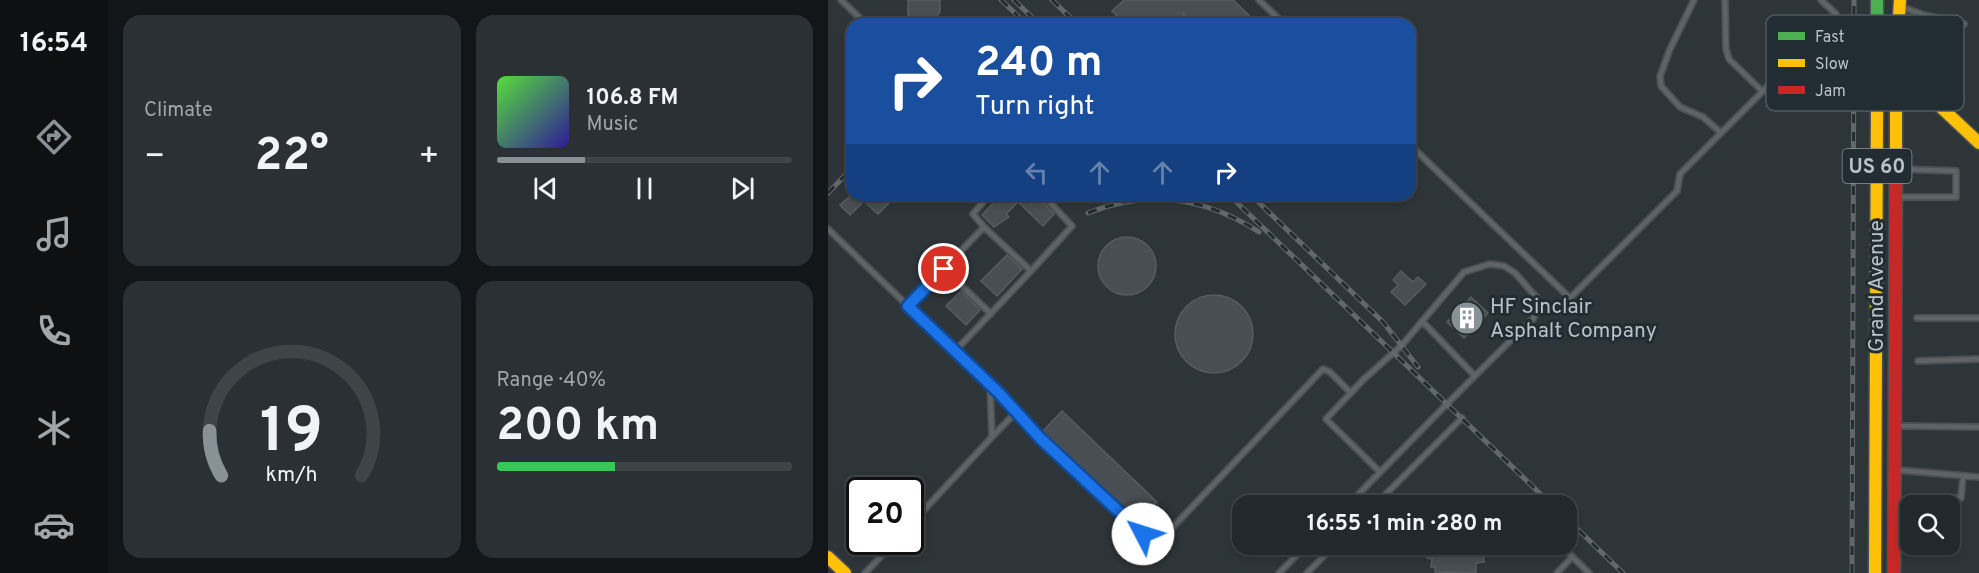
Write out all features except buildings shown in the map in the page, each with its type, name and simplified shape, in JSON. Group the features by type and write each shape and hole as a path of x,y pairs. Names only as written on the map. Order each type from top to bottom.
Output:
{"main road":[{"path":"1877,1 1900,3"},
{"name":"Grand Avenue","path":"1875,573 1877,111"},
{"name":"Grand Avenue","path":"1894,573 1896,111"},
{"path":"1945,111 1979,143"},
{"path":"1876,366 1895,367"},
{"path":"828,557 845,573"}],"lane":[{"path":"841,0 860,18"},
{"path":"1259,0 1278,18"},
{"path":"1694,0 1670,49 1660,76 1662,86 1680,107 1703,117 1720,132"},
{"path":"1725,0 1726,49 1729,59 1762,91"},
{"path":"1821,0 1836,15"},
{"path":"1900,3 1924,15"},
{"path":"1416,151 1570,298 1677,191 1680,174 1766,87"},
{"path":"1896,168 1956,171 1956,197 1896,197"},
{"path":"984,201 973,214 1031,271"},
{"path":"955,351 1072,226 1049,201"},
{"path":"908,306 984,227"},
{"path":"828,229 1138,531 1156,535 1173,527 1323,369 1330,372 1351,393"},
{"path":"1358,495 1380,472 1446,402 1533,319 1538,308 1537,298 1530,287 1504,266 1490,264 1464,272 1402,345 1326,419 1380,472"},
{"path":"944,269 991,314"},
{"path":"1917,318 1979,318"},
{"path":"1422,321 1474,375"},
{"path":"1918,361 1979,359"},
{"path":"990,385 992,436"},
{"path":"924,510 1017,411"},
{"path":"1385,495 1462,418"},
{"path":"1895,426 1979,427"},
{"path":"1895,470 1979,477"},
{"path":"1960,498 1963,476"},
{"path":"866,573 883,555"},
{"path":"1279,573 1297,555"},
{"path":"1307,573 1325,555"},
{"path":"1557,573 1572,557 1589,573"}],"railway":[{"path":"1001,0 1018,16"},
{"path":"1014,0 1033,18"},
{"path":"1052,0 1071,18"},
{"path":"1854,0 1854,15"},
{"path":"1852,573 1854,111"},
{"path":"828,193 846,174"},
{"path":"1088,213 1110,205 1132,201"},
{"path":"1181,201 1218,211 1259,232"},
{"path":"1235,201 1542,495"},
{"path":"1257,201 1383,322 1418,367"},
{"path":"1577,529 1623,573"}],"traffic: fast":[{"path":"1877,0 1877,15"}],"traffic: slow":[{"path":"1899,15 1900,0"},
{"path":"1875,573 1877,111"},
{"path":"1896,111 1896,177"},
{"path":"1945,111 1979,143"},
{"path":"828,557 845,573"}],"traffic: jam":[{"path":"1894,573 1896,177"}],"place":[{"name":"HF Sinclair Asphalt Company","path":"1467,318"}],"route":[{"path":"944,269 908,306 999,393 1041,439 1143,534"}]}
